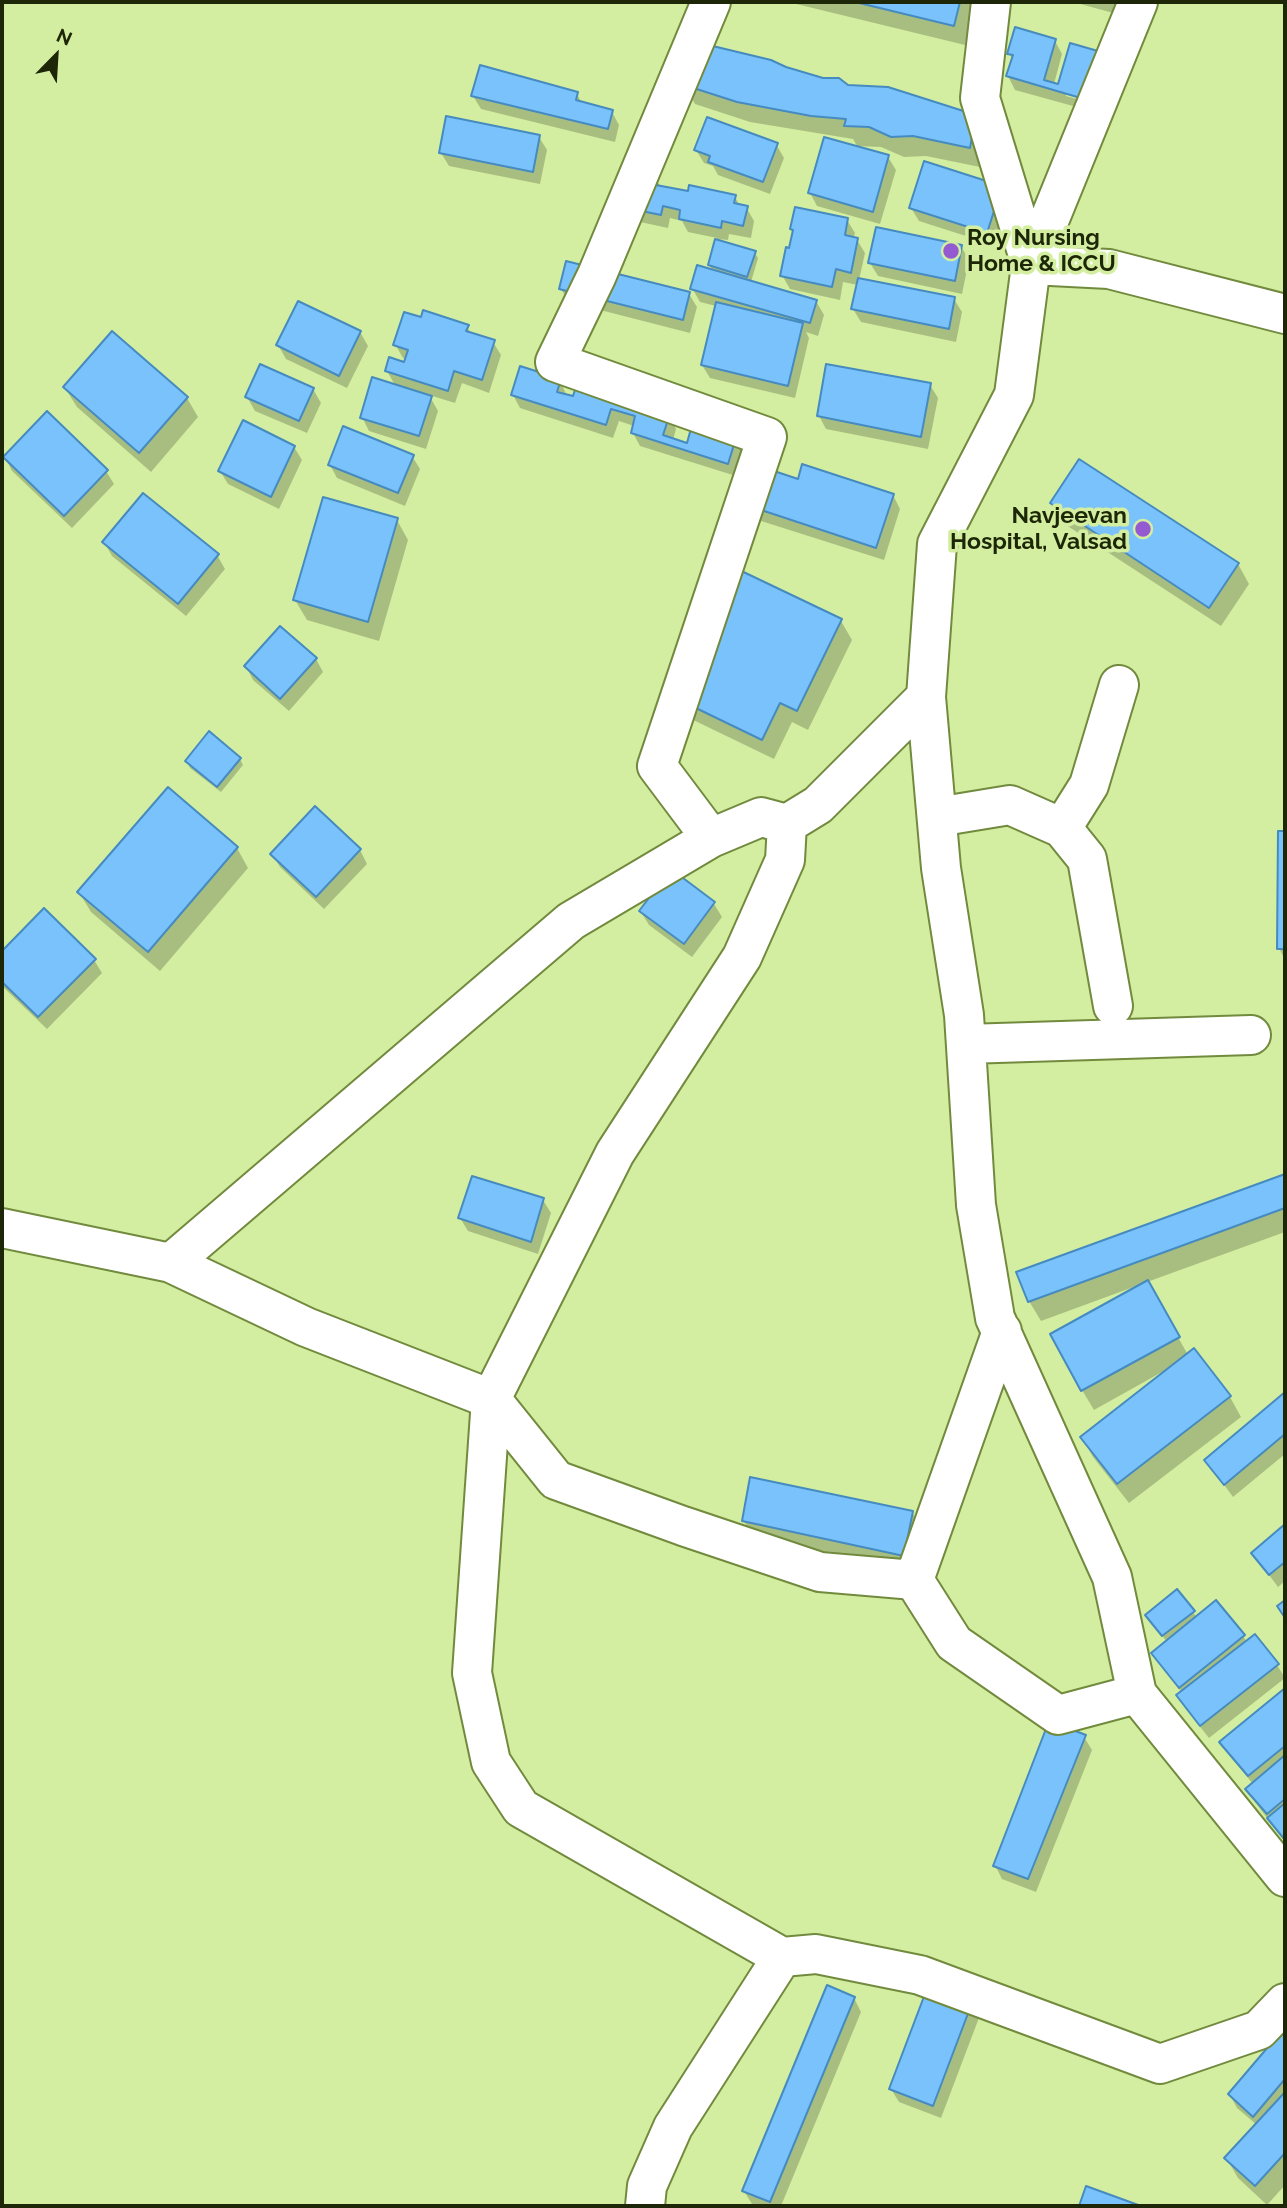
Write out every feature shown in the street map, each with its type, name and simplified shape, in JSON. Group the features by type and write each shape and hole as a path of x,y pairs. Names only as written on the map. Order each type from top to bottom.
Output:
{"street":[{"path":"711,2 597,275 555,362 767,437 657,766 711,838"},
{"path":"991,2 980,99 1031,265"},
{"path":"1138,2 1031,265 1014,395 937,544 926,697 942,868 964,1015 976,1205 995,1318 1112,1577 1138,1694 1285,1877"},
{"path":"1031,265 1109,269 1285,314"},
{"path":"1062,828 1089,785 1119,685"},
{"path":"171,1264 571,922 711,838 761,817 787,824 818,805 926,697"},
{"path":"937,817 1010,805 1062,828 1087,859 1113,1006"},
{"path":"787,824 785,860 742,957 615,1153 491,1399 472,1673 491,1762 521,1808 782,1957 816,1954 920,1975 1160,2063 1259,2031 1285,2003"},
{"path":"966,1044 1251,1034"},
{"path":"2,1228 171,1264 306,1327 491,1399 556,1480 820,1572 914,1580"},
{"path":"914,1580 1002,1331"},
{"path":"914,1580 954,1643 1058,1715 1138,1694"},
{"path":"645,2206 647,2186 673,2127 782,1957"}],"building":[{"path":"855,2 960,2 954,26"},
{"path":"1015,27 1056,39 1044,80 1058,84 1070,43 1098,51 1084,99 1006,76 1013,55 1007,54"},
{"path":"696,42 771,60 823,78 839,78 848,85 888,87 976,115 970,148 913,136 891,137 869,127 844,126 846,119 811,116 737,102 681,84"},
{"path":"480,65 578,92 576,100 613,110 608,129 471,96"},
{"path":"446,116 540,135 533,172 439,153"},
{"path":"707,117 778,143 763,182 708,162 710,156 694,150"},
{"path":"824,137 889,155 873,212 808,193"},
{"path":"924,161 1002,186 987,233 909,208"},
{"path":"658,179 656,185 688,191 689,185 736,195 734,203 748,206 743,226 722,221 721,228 679,219 680,210 663,206 661,215 617,206"},
{"path":"795,207 848,218 845,235 858,238 851,273 836,269 832,287 780,276 786,247 789,248 793,230 790,229"},
{"path":"876,227 962,245 955,281 868,263"},
{"path":"715,239 756,251 747,277 708,265"},
{"path":"566,261 690,292 683,320 559,289"},
{"path":"697,265 817,300 810,323 690,289"},
{"path":"858,278 955,297 949,329 851,309"},
{"path":"298,301 361,331 339,376 276,345"},
{"path":"716,302 803,323 788,386 701,365"},
{"path":"423,310 469,325 466,331 495,340 482,380 454,371 448,391 385,371 389,357 404,362 408,350 393,345 404,312 421,317"},
{"path":"112,331 188,397 139,453 63,387"},
{"path":"260,364 314,388 299,421 245,397"},
{"path":"826,364 931,383 921,437 817,416"},
{"path":"520,366 561,379 557,392 573,396 577,384 670,414 663,435 687,443 693,421 737,435 728,464 631,433 635,416 611,409 606,425 511,395"},
{"path":"372,377 432,396 419,436 360,418"},
{"path":"47,411 108,470 64,516 3,457"},
{"path":"243,420 295,446 271,497 218,471"},
{"path":"343,426 414,455 398,493 328,465"},
{"path":"1079,459 1239,563 1209,608 1050,503"},
{"path":"802,464 894,494 876,548 749,506 762,467 798,479"},
{"path":"143,493 219,554 178,604 102,542"},
{"path":"323,497 398,518 368,622 293,600"},
{"path":"733,567 842,619 797,711 780,703 762,740 671,696"},
{"path":"280,626 317,658 280,699 244,666"},
{"path":"209,731 241,758 217,787 185,761"},
{"path":"168,787 238,847 148,952 77,892"},
{"path":"315,806 361,849 316,897 270,854"},
{"path":"1278,831 1285,831 1285,949 1277,949"},
{"path":"671,869 715,902 684,944 639,911"},
{"path":"44,908 96,959 38,1017 2,982 2,951"},
{"path":"1285,1174 1285,1208 1028,1302 1016,1272"},
{"path":"472,1176 544,1198 531,1242 458,1218"},
{"path":"1148,1280 1180,1337 1081,1391 1050,1334"},
{"path":"1194,1348 1231,1396 1117,1484 1080,1437"},
{"path":"1285,1392 1285,1434 1224,1485 1204,1460"},
{"path":"750,1477 913,1511 904,1556 742,1521"},
{"path":"1285,1524 1285,1562 1269,1575 1251,1553"},
{"path":"1177,1589 1195,1611 1162,1636 1145,1615"},
{"path":"1216,1600 1245,1635 1179,1688 1151,1653"},
{"path":"1285,1600 1285,1618 1277,1606"},
{"path":"1255,1634 1279,1664 1200,1726 1176,1695"},
{"path":"1285,1688 1285,1746 1248,1776 1219,1742"},
{"path":"1049,1721 1086,1735 1028,1879 993,1866"},
{"path":"1285,1755 1285,1799 1267,1814 1245,1789"},
{"path":"1285,1803 1285,1840 1267,1818"},
{"path":"934,1970 978,1987 933,2106 889,2089"},
{"path":"827,1985 855,1997 770,2202 742,2191"},
{"path":"1285,2027 1285,2079 1253,2117 1228,2094"},
{"path":"1285,2092 1285,2153 1255,2186 1224,2158"},
{"path":"1086,2186 1141,2206 1079,2206"}],"place":[{"name":"Roy Nursing Home & ICCU","path":"951,251"},
{"name":"Navjeevan Hospital, Valsad","path":"1143,529"}]}
